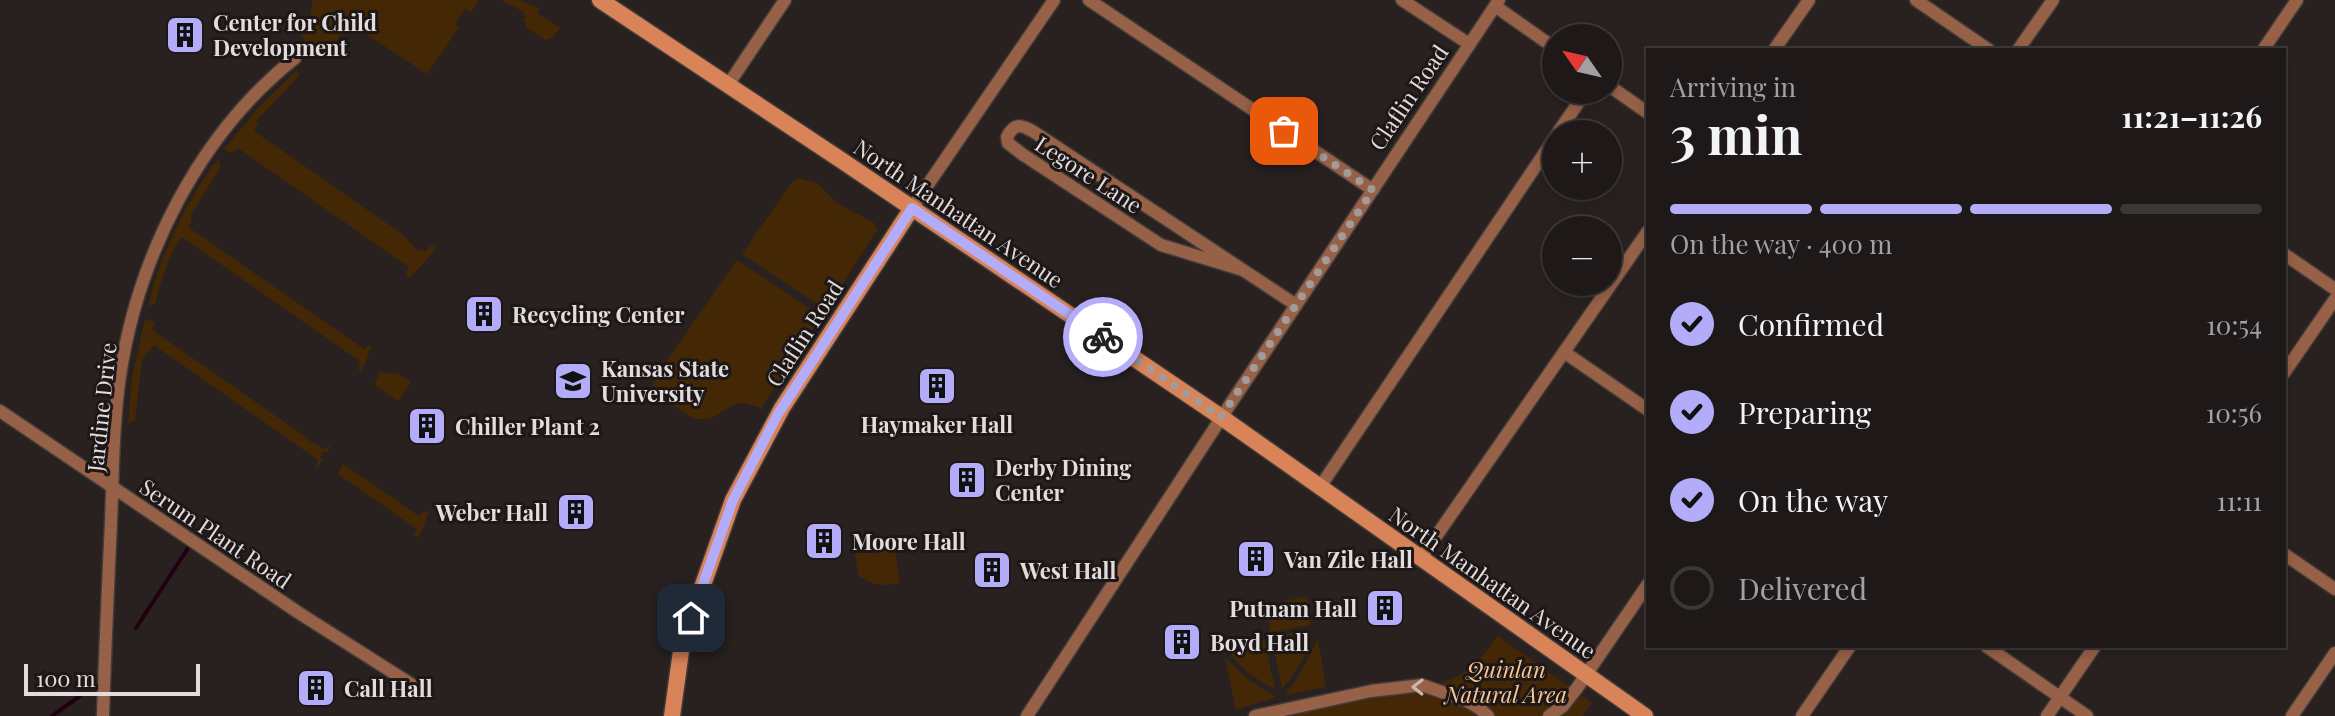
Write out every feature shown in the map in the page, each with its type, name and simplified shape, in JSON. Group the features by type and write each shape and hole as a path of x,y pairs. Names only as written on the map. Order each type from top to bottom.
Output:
{"street":[{"name":"North Manhattan Avenue","path":"600,0 1221,417 1645,716"},
{"path":"728,85 785,0"},
{"path":"912,208 1054,0"},
{"path":"1089,0 1373,190"},
{"path":"1402,0 1469,44"},
{"path":"1775,48 1809,0"},
{"path":"1916,0 1986,48"},
{"path":"2019,48 2053,0"},
{"path":"2264,48 2297,0"},
{"path":"1497,3 1542,38"},
{"name":"Claflin Road","path":"1027,716 1221,417 1497,3"},
{"name":"Jardine Drive","path":"103,716 112,486 120,376 136,309 154,255 181,195 212,147 253,96 295,58"},
{"path":"1622,95 1646,112"},
{"name":"Legore Lane","path":"1243,270 1161,245 1022,154 1008,143 1011,129 1016,125 1024,126 1243,270 1296,305"},
{"path":"1320,487 1542,157"},
{"name":"Claflin Road","path":"672,716 682,644 733,500 782,408 912,208"},
{"path":"1421,558 1646,234"},
{"path":"2286,255 2335,289"},
{"path":"2286,370 2335,299"},
{"path":"1564,352 1646,409"},
{"name":"Serum Plant Road","path":"0,411 299,613 411,684"},
{"path":"2286,555 2335,589"},
{"path":"1549,716 1563,706 1646,587"},
{"path":"1802,716 1849,648"},
{"path":"1989,648 2087,716"},
{"path":"2047,716 2094,648"},
{"path":"2292,716 2335,653"},
{"path":"1255,716 1371,691 1422,685 1467,701 1488,716"}],"green space":[{"path":"313,0 479,0 471,12 465,9 455,24 459,27 427,74 349,23 329,52 307,46 301,34 309,21"},
{"path":"501,0 518,0 540,8 537,13 560,28 552,38 545,40 525,26 524,12"},
{"path":"297,70 299,76 256,121 258,124 254,131 402,234 417,250 426,251 431,246 435,247 410,278 406,275 409,267 238,148 232,153 224,149 261,105"},
{"path":"217,160 220,168 190,216 192,221 188,227 364,349 370,345 362,372 358,369 361,362 182,237 169,260 155,304 148,306 175,230"},
{"path":"798,178 817,183 837,203 874,223 877,230 826,310 742,254"},
{"path":"737,260 821,316 761,408 745,403 734,404 708,419 694,419 657,394 653,384"},
{"path":"145,319 155,322 152,330 305,438 324,449 331,444 327,453 323,451 320,457 323,459 317,468 318,460 154,345 142,360 135,420 128,424 132,378"},
{"path":"380,372 399,374 411,382 398,401 376,386"},
{"path":"343,464 419,516 425,511 429,512 419,537 414,536 417,529 338,474"},
{"path":"889,541 894,545 900,583 879,584 859,576 854,550"},
{"path":"1307,596 1312,618 1309,625 1271,632 1265,606"},
{"path":"1310,630 1306,653 1282,689 1273,643 1278,636"},
{"name":"Quinlan Natural Area","path":"1498,636 1592,703 1582,716 1280,716 1447,681 1471,667"},
{"path":"1260,638 1265,642 1275,689 1240,665 1227,645"},
{"path":"1318,639 1326,687 1285,695 1298,677"},
{"path":"1225,658 1249,680 1276,697 1236,710"}],"waterway":[{"path":"136,628 188,548"},
{"path":"52,716 80,696"}],"way so far":[{"path":"1103,337 1221,417 1373,190 1284,131"}],"place":[{"name":"Center for Child Development","path":"185,35"},
{"name":"Recycling Center","path":"484,314"},
{"name":"Kansas State University","path":"573,381"},
{"name":"Haymaker Hall","path":"937,386"},
{"name":"Chiller Plant 2","path":"427,426"},
{"name":"Derby Dining Center","path":"967,480"},
{"name":"Weber Hall","path":"576,512"},
{"name":"Moore Hall","path":"824,541"},
{"name":"Van Zile Hall","path":"1256,559"},
{"name":"West Hall","path":"992,570"},
{"name":"Putnam Hall","path":"1385,608"},
{"name":"Boyd Hall","path":"1182,642"},
{"name":"Call Hall","path":"316,688"}],"route":[{"path":"691,618 733,500 778,414 912,208 1103,337"}]}
